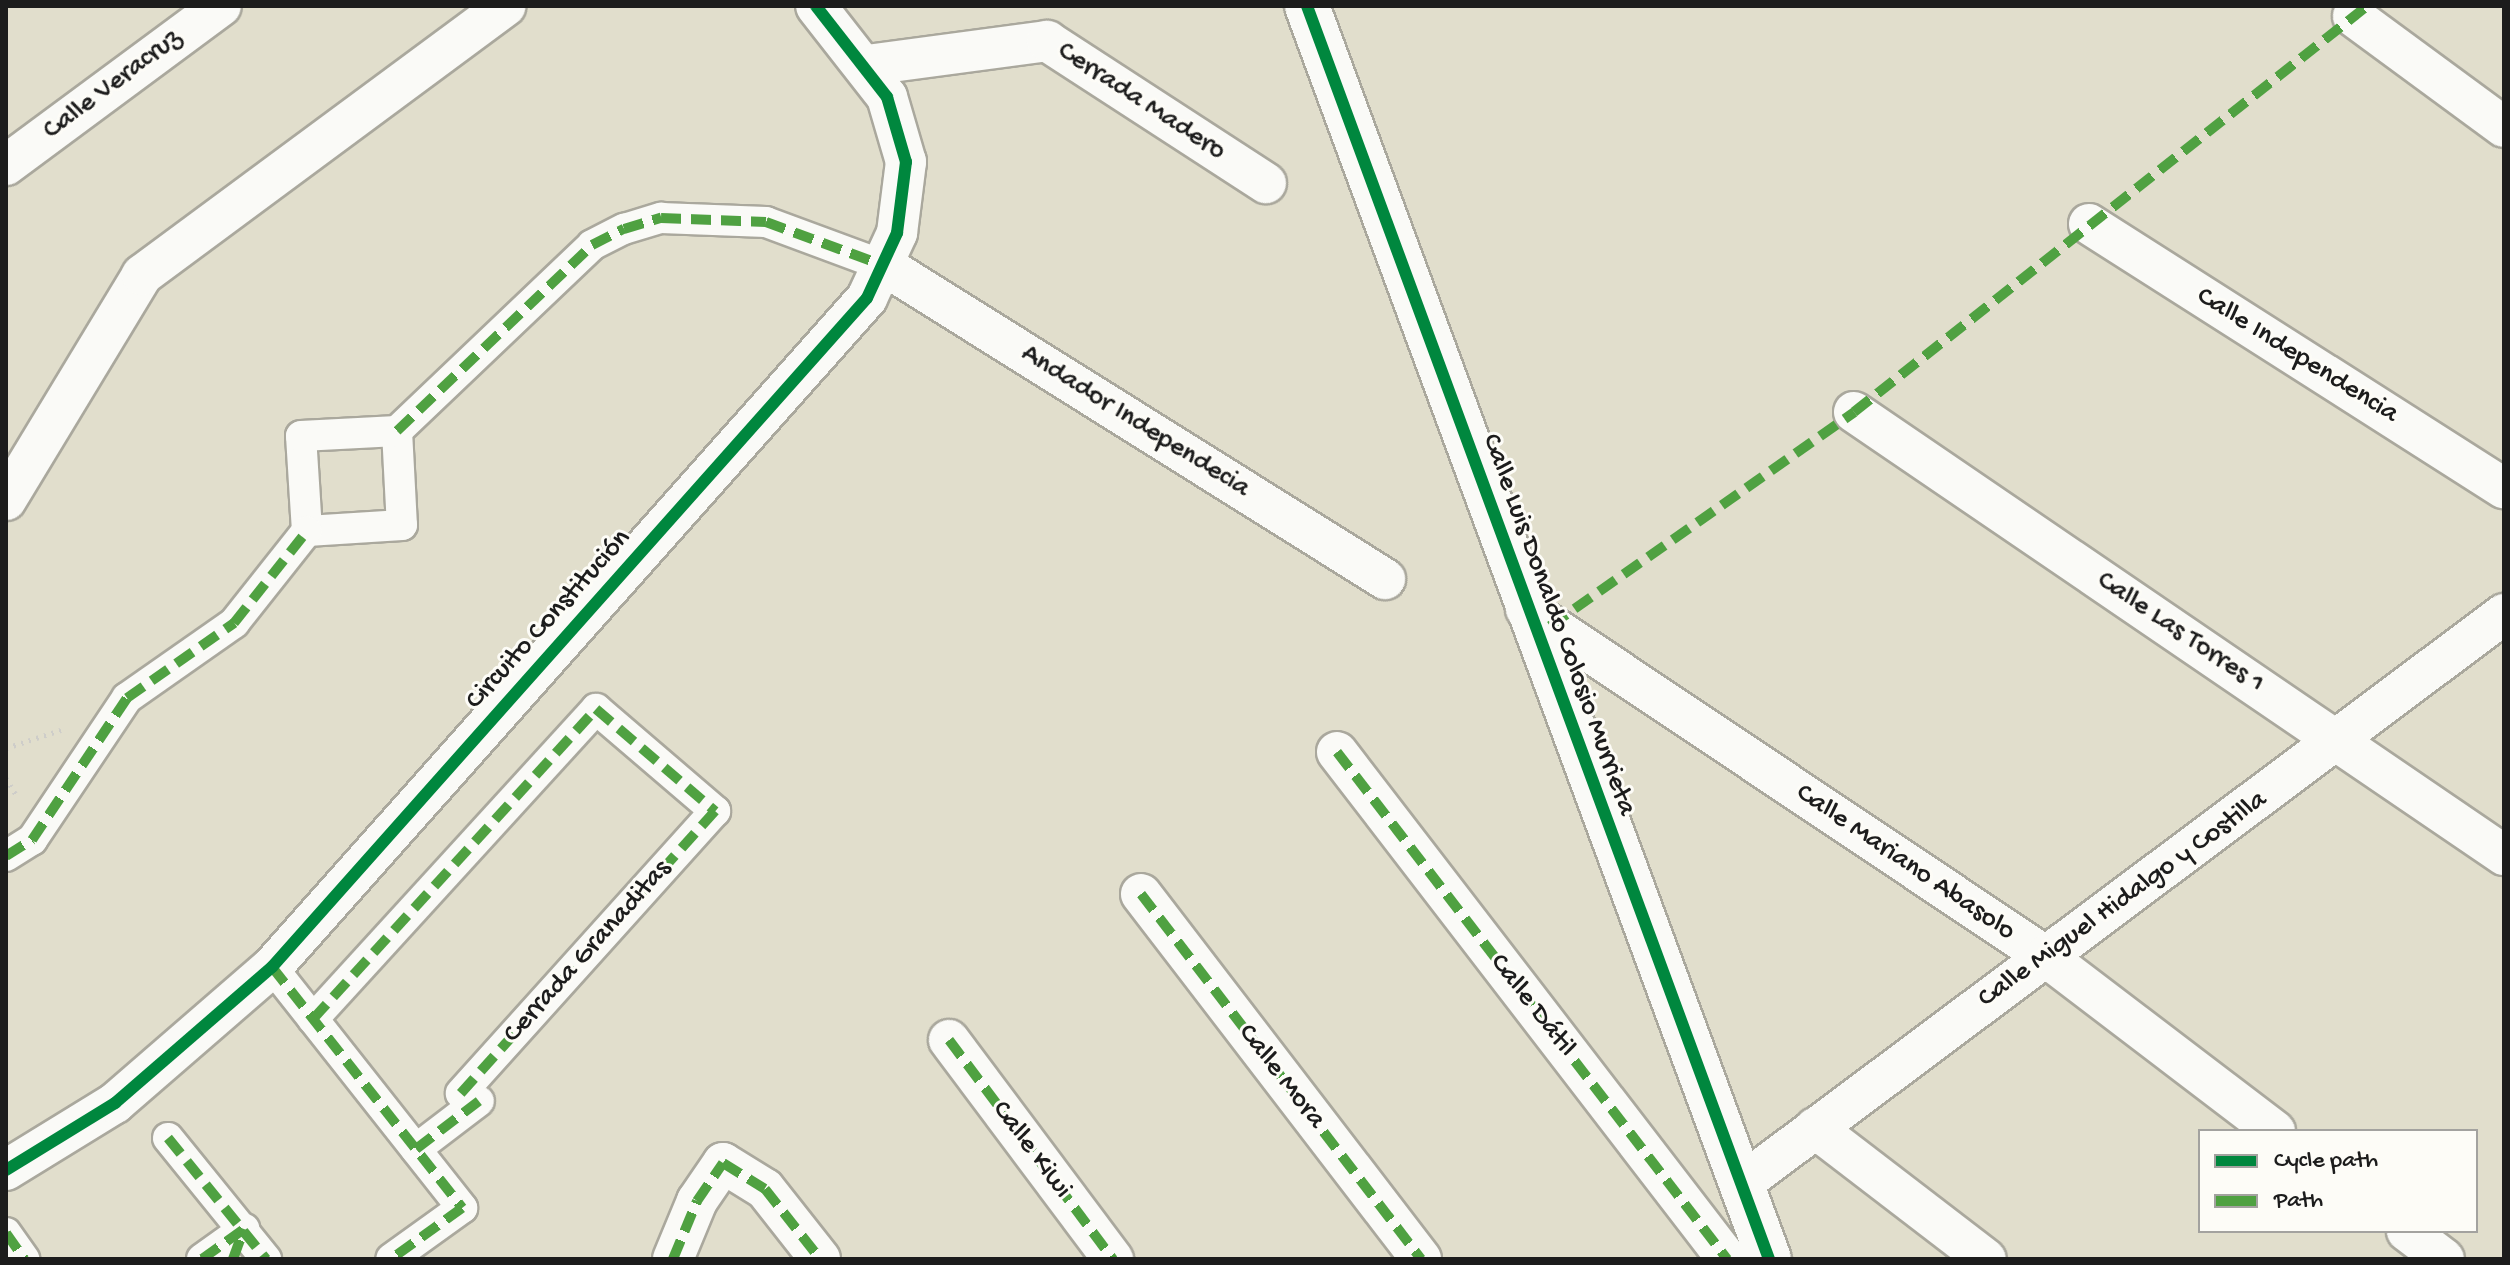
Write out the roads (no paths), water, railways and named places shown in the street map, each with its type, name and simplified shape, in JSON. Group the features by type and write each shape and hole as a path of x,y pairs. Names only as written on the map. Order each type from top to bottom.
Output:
{"street":[{"name":"Calle Veracruz","path":"6,165 221,6"},
{"path":"6,500 142,275 505,6"},
{"name":"Circuito Constitución","path":"6,1170 115,1103 272,967 867,298 885,266 906,162 887,97 868,65 816,6"},
{"name":"Calle Luis Donaldo Colosio Murrieta","path":"1307,6 1526,609 1769,1259"},
{"path":"2353,16 2504,127"},
{"name":"Cerrada Madero","path":"868,65 1047,41 1266,183"},
{"path":"6,856 32,840 127,698 234,623 307,531 301,436 397,431 592,245 624,229 661,218 766,222 885,266"},
{"name":"Calle Independencia","path":"2089,224 2504,488"},
{"name":"Andador Independecia","path":"885,266 1385,579"},
{"name":"Calle Las Torres 1","path":"1854,412 2504,855"},
{"path":"307,531 402,525 397,431"},
{"name":"Calle Mariano Abasolo","path":"1526,609 2045,956 2272,1129"},
{"name":"Calle Miguel Hidalgo y Costilla","path":"1740,1185 2339,741 2504,614"},
{"name":"Cerrada Granaditas","path":"313,1019 596,709 715,811 470,1097 416,1149"},
{"name":"Calle Dátil","path":"1337,752 1727,1259"},
{"name":"Calle Mora","path":"1141,894 1421,1259"},
{"path":"272,967 462,1208 391,1259"},
{"name":"Calle Kiwi","path":"949,1040 1113,1259"},
{"path":"1815,1128 1986,1259"},
{"path":"168,1138 266,1259"},
{"path":"673,1259 697,1201 723,1163 765,1189 820,1259"},
{"path":"202,1259 244,1229"},
{"path":"233,1259 244,1229"},
{"path":"6,1233 24,1259"},
{"path":"2410,1233 2444,1259"}]}
